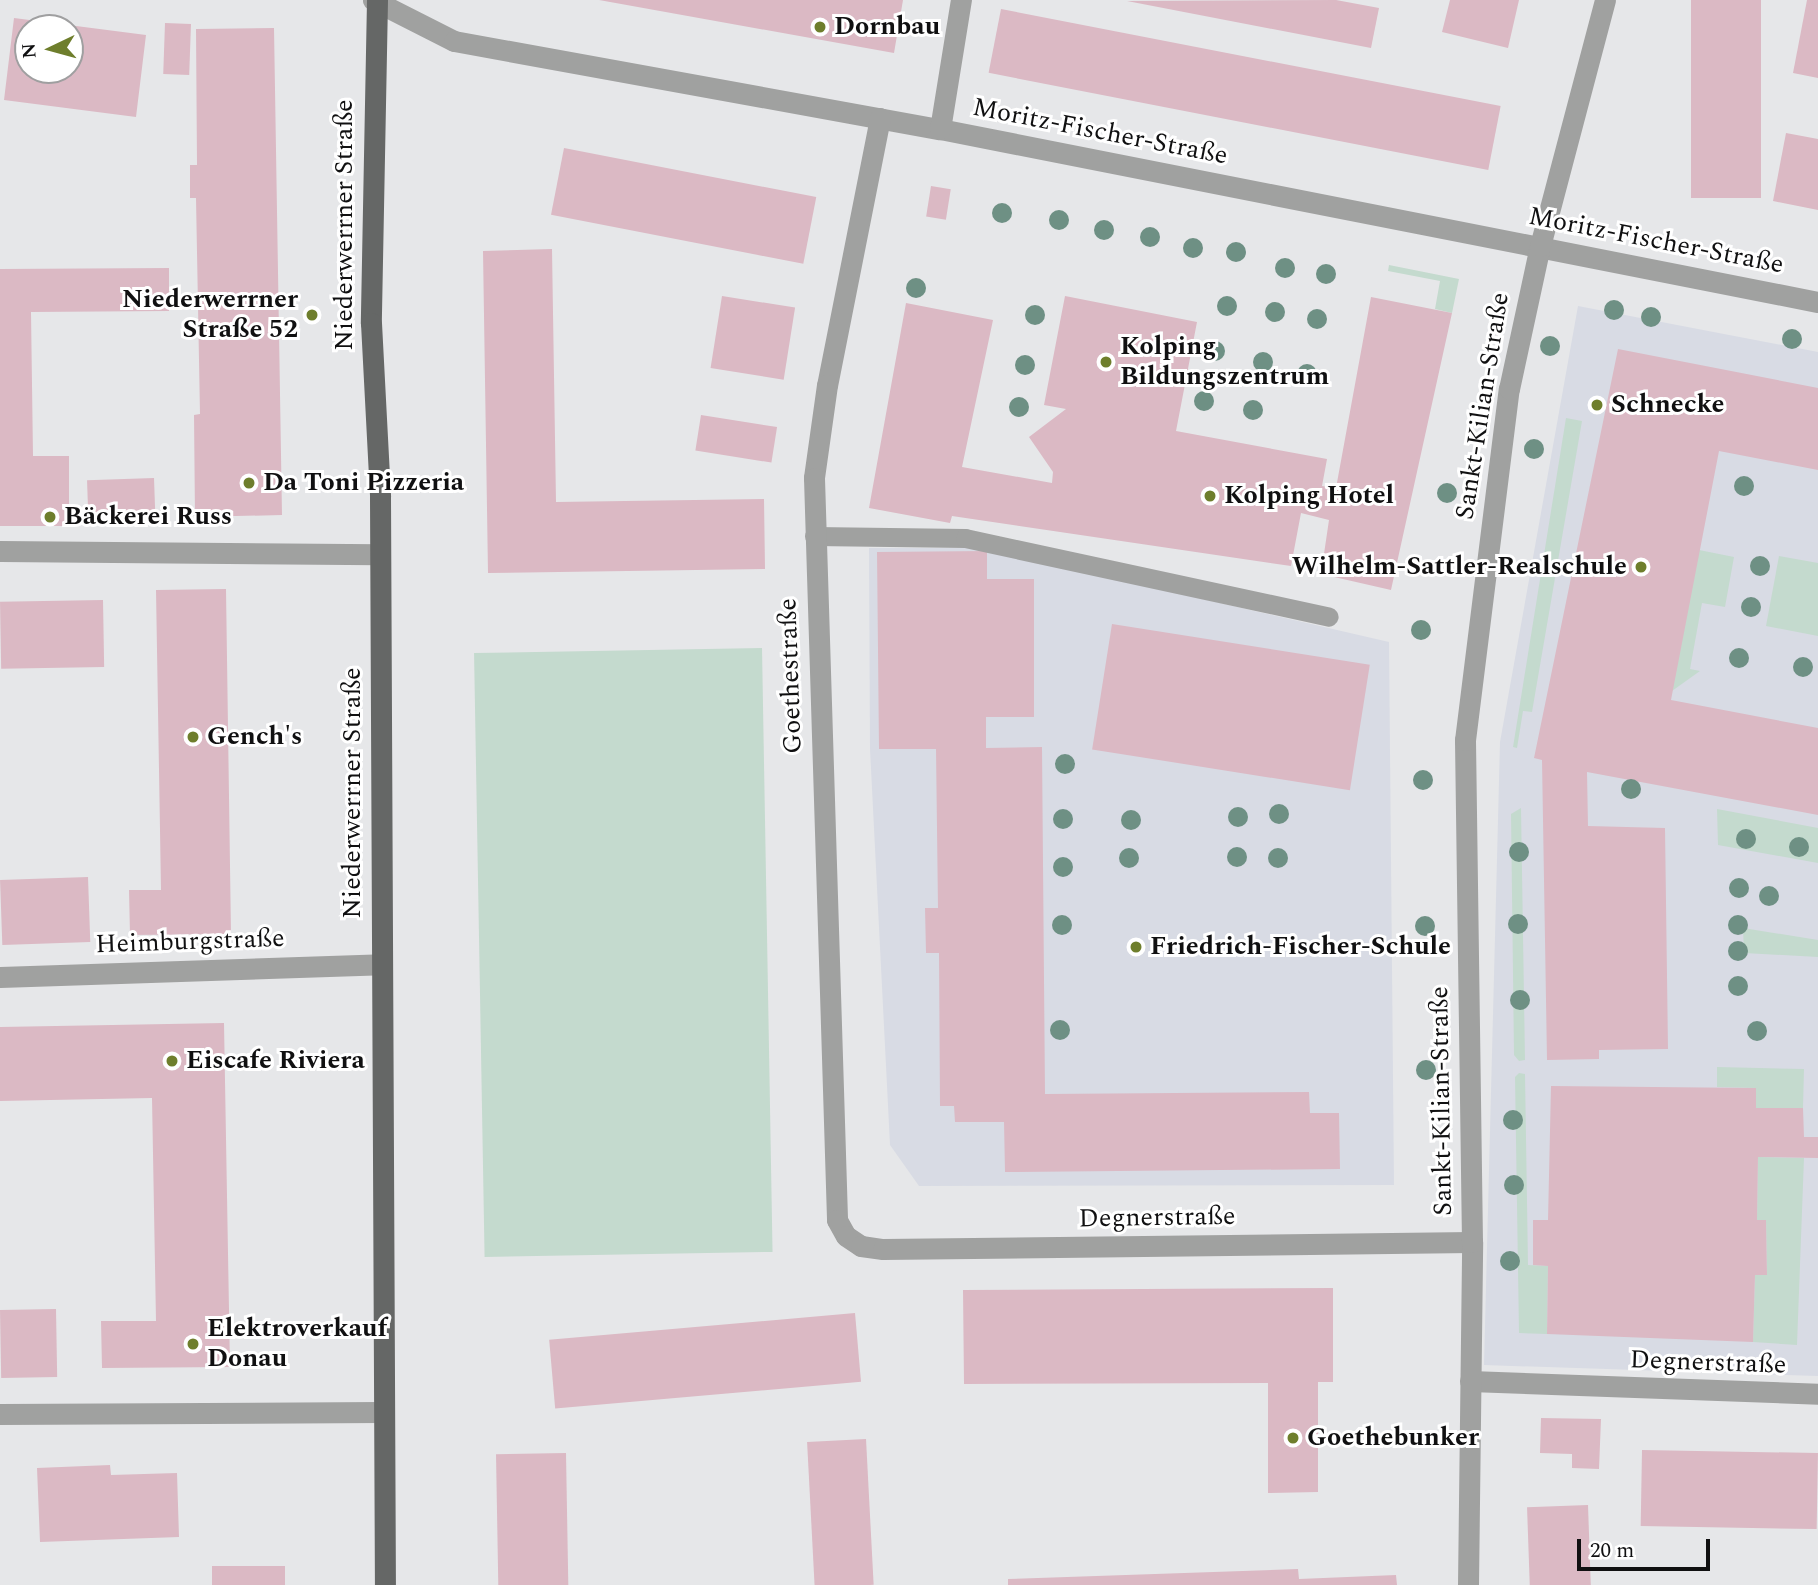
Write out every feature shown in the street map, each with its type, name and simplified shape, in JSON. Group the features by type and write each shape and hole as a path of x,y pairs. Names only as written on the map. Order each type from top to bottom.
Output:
{"main road":[{"name":"Niederwerrner Straße","path":"376,1 371,323 379,554 381,1412 385,1585"}],"street":[{"path":"940,129 961,0"},
{"name":"Sankt-Kilian-Straße","path":"1468,1585 1472,1242 1465,740 1510,389 1540,246 1605,0"},
{"name":"Moritz-Fischer-Straße","path":"376,1 454,41 940,129 1818,302"},
{"name":"Goethestraße","path":"846,1236 837,1220 834,1193 829,898 814,478 822,411 880,118"},
{"path":"0,551 379,554"},
{"name":"Heimburgstraße","path":"0,977 382,964"},
{"name":"Degnerstraße","path":"846,1236 861,1246 883,1249 1472,1242"},
{"name":"Degnerstraße","path":"1470,1381 1818,1394"},
{"path":"0,1414 381,1412"}],"lane":[{"path":"814,536 965,538 1329,617"}],"shaded area":[{"path":"1578,306 1818,352 1818,1376 1484,1365 1500,742"},
{"name":"Friedrich-Fischer-Schule","path":"869,548 983,548 1389,642 1394,1185 919,1186 890,1145 870,749"}],"green space":[{"path":"1389,265 1459,279 1452,313 1435,309 1440,281 1388,271"},
{"path":"1566,418 1582,421 1532,712 1523,711 1517,748 1513,747"},
{"path":"1699,550 1734,557 1725,607 1702,603 1690,669 1700,671 1672,691"},
{"path":"1779,556 1818,563 1818,636 1766,626"},
{"path":"762,648 773,1252 485,1257 474,653"},
{"path":"1521,808 1525,1060 1519,1061 1514,1055 1511,814"},
{"path":"1717,809 1818,828 1818,863 1718,845"},
{"path":"1743,928 1818,940 1818,957 1744,953"},
{"path":"1717,1067 1804,1069 1803,1108 1756,1108 1756,1088 1717,1087"},
{"path":"1519,1073 1525,1074 1528,1265 1548,1266 1547,1334 1519,1333 1515,1077"},
{"path":"1758,1157 1804,1158 1797,1345 1753,1342 1755,1275 1767,1274 1766,1220 1757,1220"}],"building":[{"name":"Dornbau","path":"599,0 903,0 894,53"},
{"path":"1336,0 1379,8 1371,48 1127,1"},
{"path":"1450,0 1519,0 1508,48 1442,32"},
{"path":"1691,0 1761,0 1761,198 1691,198"},
{"path":"1807,0 1818,0 1818,78 1793,73"},
{"path":"1001,9 1501,106 1488,170 989,73"},
{"path":"14,18 14,84 84,84 84,27 146,35 136,117 4,100"},
{"path":"165,23 191,24 189,75 163,74"},
{"path":"274,28 282,515 195,517 194,415 200,414 196,198 190,198 190,165 197,165 196,29"},
{"path":"1786,133 1818,139 1818,210 1773,201"},
{"path":"564,148 816,197 803,264 551,215"},
{"path":"931,186 951,189 946,220 926,217"},
{"path":"552,249 556,502 764,499 765,569 488,573 483,251"},
{"path":"169,268 169,311 31,312 33,456 69,456 69,526 0,526 0,269"},
{"path":"722,296 795,308 784,380 711,368"},
{"path":"1065,296 1197,322 1176,431 1327,459 1322,486 1336,488 1371,297 1452,313 1391,590 1321,574 1329,520 1301,513 1291,566 952,516 950,523 869,508 906,303 993,320 962,467 1052,483 1053,472 1029,437 1066,409 1044,405"},
{"path":"1618,349 1818,388 1818,470 1719,451 1671,700 1818,728 1818,815 1587,772 1588,826 1665,828 1668,1049 1599,1050 1599,1059 1547,1060 1542,760 1534,758"},
{"path":"701,415 777,427 771,463 695,451"},
{"path":"154,478 155,516 88,518 87,480"},
{"path":"987,551 987,579 1034,579 1034,717 986,717 986,748 1042,747 1045,1094 1309,1092 1310,1113 1339,1113 1340,1169 1005,1172 1004,1122 955,1122 954,1106 940,1106 939,953 926,953 925,908 938,908 936,749 879,749 877,552"},
{"path":"226,589 231,934 130,935 129,890 161,890 156,590"},
{"path":"103,600 104,667 1,669 0,602"},
{"path":"1112,624 1370,665 1350,790 1092,749"},
{"path":"88,877 90,942 2,945 0,880"},
{"path":"224,1023 230,1367 102,1368 101,1321 156,1321 152,1098 0,1101 0,1027"},
{"path":"1551,1086 1756,1088 1756,1108 1803,1108 1804,1137 1818,1137 1818,1158 1758,1157 1757,1220 1766,1220 1767,1275 1755,1275 1753,1342 1547,1334 1548,1266 1533,1265 1533,1220 1548,1220"},
{"name":"Goethebunker","path":"1333,1288 1333,1382 1318,1382 1318,1492 1268,1493 1268,1383 964,1384 963,1290"},
{"path":"56,1309 57,1377 1,1378 0,1310"},
{"path":"855,1313 861,1382 555,1408 549,1340"},
{"path":"1541,1418 1601,1419 1599,1469 1572,1468 1572,1454 1540,1453"},
{"path":"866,1439 874,1585 815,1585 807,1442"},
{"path":"1642,1450 1818,1453 1817,1529 1641,1526"},
{"path":"566,1453 568,1585 498,1585 496,1454"},
{"path":"110,1465 111,1475 177,1473 179,1537 40,1542 37,1468"},
{"path":"1588,1505 1591,1585 1530,1585 1527,1507"},
{"path":"212,1566 285,1566 285,1585 212,1585"},
{"path":"1298,1569 1299,1579 1396,1575 1397,1585 1008,1585 1008,1579"}],"place":[{"name":"Dornbau","path":"820,27"},
{"name":"Niederwerrner Straße 52","path":"312,315"},
{"name":"Kolping Bildungszentrum","path":"1106,362"},
{"name":"Schnecke","path":"1597,405"},
{"name":"Da Toni Pizzeria","path":"249,483"},
{"name":"Kolping Hotel","path":"1210,496"},
{"name":"Bäckerei Russ","path":"50,517"},
{"name":"Wilhelm-Sattler-Realschule","path":"1641,567"},
{"name":"Gench's","path":"193,737"},
{"name":"Friedrich-Fischer-Schule","path":"1136,947"},
{"name":"Eiscafe Riviera","path":"172,1061"},
{"name":"Elektroverkauf Donau","path":"193,1344"},
{"name":"Goethebunker","path":"1293,1438"}]}
